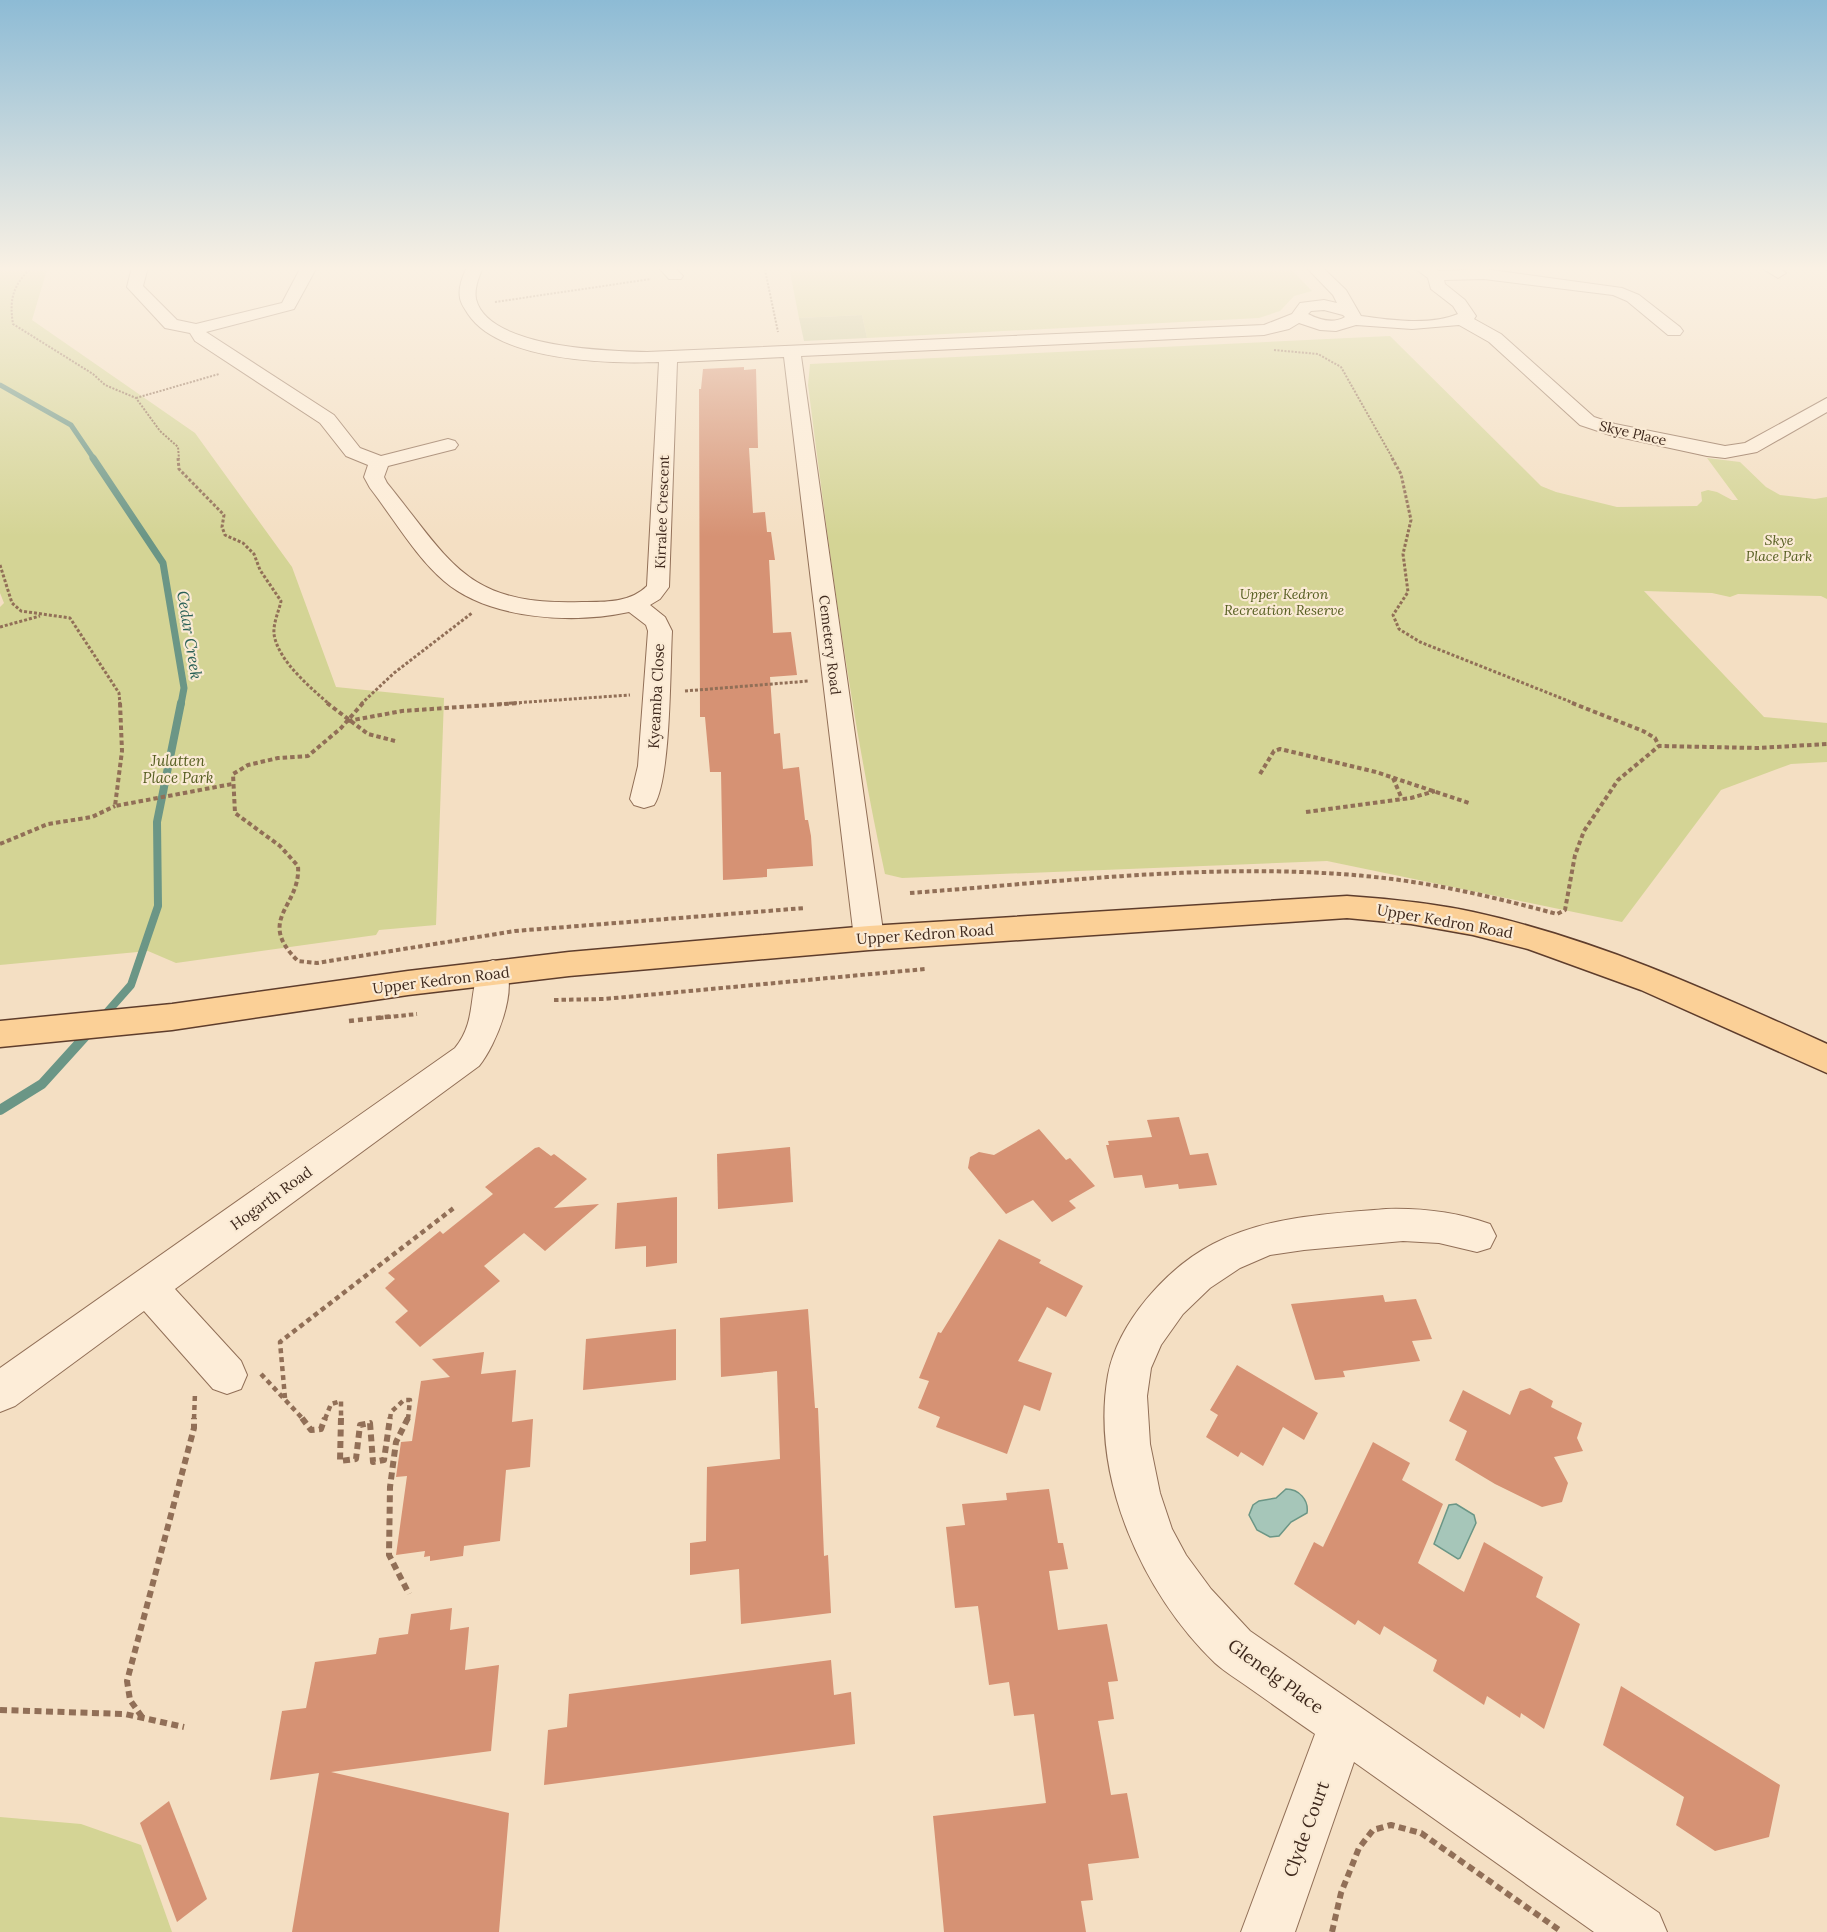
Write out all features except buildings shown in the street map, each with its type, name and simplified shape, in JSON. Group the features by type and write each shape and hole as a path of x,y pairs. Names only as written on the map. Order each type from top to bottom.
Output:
{"main road":[{"name":"Upper Kedron Road","path":"0,1034 172,1017 493,972 869,938 1347,908 1387,909 1508,930 1604,961 1668,986 1827,1059"}],"street":[{"path":"232,357 327,419 353,452 379,462 448,445"},
{"path":"616,357 661,357"},
{"name":"Kirralee Crescent","path":"379,462 374,477 377,484 439,562 460,583 492,598 518,605 557,609 607,609 634,604 654,592 660,581 668,357"},
{"name":"Cemetery Road","path":"787,357 869,938"},
{"name":"Skye Place","path":"1516,357 1587,421 1610,429 1707,450 1739,451 1750,448 1827,404"},
{"name":"Kyeamba Close","path":"634,604 655,620 659,627 651,766 644,799"},
{"name":"Hogarth Road","path":"0,1392 467,1057 478,1045 484,1032 493,972"},
{"name":"Glenelg Place","path":"1477,1236 1453,1228 1409,1223 1293,1234 1263,1240 1216,1260 1172,1297 1158,1314 1140,1344 1129,1373 1127,1416 1130,1461 1146,1517 1163,1559 1191,1603 1233,1648 1640,1932"},
{"path":"148,1287 224,1376"},
{"name":"Clyde Court","path":"1269,1932 1343,1725"}],"path":[{"path":"66,357 93,374 105,385 136,398 160,431 178,447 179,469 224,515 222,527 225,535 243,543 254,554 260,570 281,601 274,633 286,659 319,696 348,721 369,735 395,741"},
{"path":"1323,357 1340,365 1350,379 1401,474 1406,490 1411,526 1403,553 1407,595 1393,615 1399,629 1420,642 1643,731 1655,738 1659,746"},
{"path":"136,398 246,366"},
{"path":"0,565 12,603 21,611 70,618 119,693 122,751 115,806"},
{"path":"492,598 394,673 359,706 348,721 308,756 278,758 248,765 233,774 235,813 253,829 289,853 298,866 297,882 279,918 281,942 298,961 317,963 515,931 805,908"},
{"path":"0,627 44,615"},
{"path":"348,721 402,711 834,680"},
{"path":"910,893 1184,874 1339,874 1431,886 1515,902 1557,914 1565,910 1575,855 1584,831 1618,780 1659,746 1758,748 1827,744"},
{"path":"1260,774 1274,751 1280,749 1326,758 1469,802"},
{"path":"1393,777 1402,799"},
{"path":"0,844 45,825 66,819 98,817 115,806 232,784"},
{"path":"1306,812 1402,799 1436,791"},
{"path":"554,1000 604,999 925,969"},
{"path":"285,1398 280,1342 455,1207"},
{"path":"142,1717 130,1705 126,1694 127,1681 194,1428 224,1376 285,1398 311,1430 321,1429 331,1404 341,1401 340,1461 356,1459 360,1425 370,1423 373,1462 384,1460 391,1412 404,1400 410,1400 408,1420 396,1442 390,1487 389,1555 409,1594"},
{"path":"0,1710 142,1717 184,1727"},
{"path":"1332,1932 1339,1899 1364,1840 1371,1831 1394,1826 1408,1827 1421,1833 1562,1932"}],"green space":[{"name":"Julatten Place Park","path":"0,357 86,357 195,433 292,567 336,687 444,698 436,925 379,930 376,935 176,963 148,951 0,965 0,607 4,603 0,593"},
{"name":"Upper Kedron Recreation Reserve","path":"952,357 1411,357 1541,486 1556,492 1617,507 1697,506 1702,501 1701,492 1708,490 1732,500 1738,500 1707,458 1740,462 1766,487 1780,495 1815,499 1827,497 1827,599 1821,596 1738,594 1730,597 1712,593 1644,591 1764,717 1827,723 1827,762 1791,764 1721,790 1622,922 1327,861 902,878 885,874 861,753 841,631 808,385 810,364"},
{"path":"0,1817 81,1824 141,1845 172,1932 0,1932"}],"shaded area":[{"path":"1286,1489 1291,1489 1302,1496 1307,1513 1291,1522 1279,1536 1270,1537 1257,1530 1249,1515 1253,1505 1259,1501 1276,1498"},
{"path":"1456,1504 1474,1515 1476,1523 1458,1559 1434,1544 1449,1505"}],"waterway":[{"name":"Cedar Creek","path":"0,385 71,425 94,459"},
{"name":"Cedar Creek","path":"93,458 163,563 184,688 181,704"},
{"name":"Cedar Creek","path":"102,1018 131,985 158,906 157,822 181,703"},
{"name":"Cedar Creek","path":"0,1110 42,1084 90,1031"}],"park label":[{"name":"Skye Place Park","path":"1779,548"}]}
